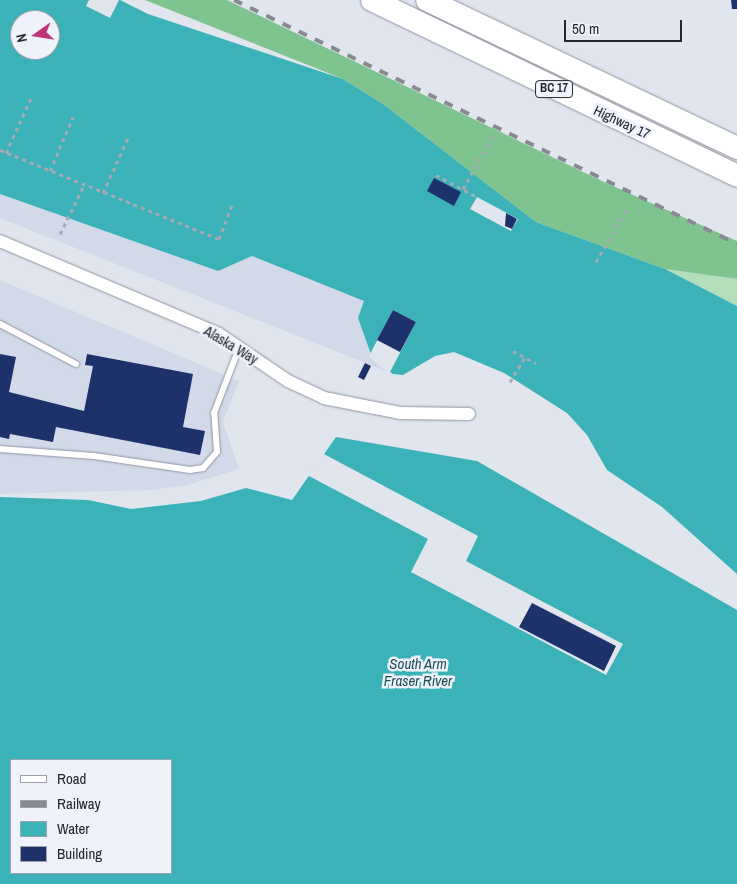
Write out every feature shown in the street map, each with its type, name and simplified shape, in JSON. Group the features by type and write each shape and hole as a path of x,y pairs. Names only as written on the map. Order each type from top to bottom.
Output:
{"highway":[{"name":"Highway 17","path":"372,0 737,176"},
{"name":"Highway 17","path":"427,0 737,148"}],"street":[{"name":"Alaska Way","path":"0,241 219,334 288,381 324,398 400,413 469,414"}],"lane":[{"path":"0,324 76,364"},
{"path":"0,449 94,456 190,470 203,468 217,452 214,413 239,348"}],"path":[{"path":"6,153 31,98"},
{"path":"50,171 73,117"},
{"path":"463,189 493,135"},
{"path":"103,193 128,138"},
{"path":"0,150 219,239 232,205"},
{"path":"436,175 477,197"},
{"path":"60,234 84,185"},
{"path":"596,262 628,206"},
{"path":"513,351 536,363"},
{"path":"510,382 525,357"}],"shaded area":[{"path":"0,194 218,271 252,255 364,301 358,318 372,356 393,374 0,218"},
{"path":"0,280 239,381 223,422 239,469 188,485 152,490 0,494"}],"green space":[{"path":"145,0 227,0 604,182 737,241 737,279 665,269 536,222 383,104 343,79"},
{"path":"665,269 737,279 737,306"}],"water":[{"path":"0,0 120,0 148,14 343,79 383,104 536,222 665,269 737,306 737,574 662,507 607,470 587,435 567,413 504,373 454,352 435,356 403,375 393,374 372,357 358,318 364,301 252,256 218,271 0,194"},
{"name":"South Arm Fraser River","path":"336,437 477,461 737,610 737,884 0,884 0,497 88,500 131,509 201,501 246,488 292,500"}],"pier":[{"path":"89,0 119,0 110,18 86,6"},
{"path":"477,197 518,219 511,231 470,209"},
{"path":"393,310 416,322 389,374 369,356"},
{"path":"322,453 478,536 466,561 623,644 606,675 411,572 428,539 307,475"}],"building":[{"path":"731,0 737,0 737,9 732,9"},
{"path":"434,178 461,192 454,206 427,191"},
{"path":"506,213 517,219 512,229 505,226"},
{"path":"393,310 416,322 400,352 377,340"},
{"path":"0,354 16,357 9,392 84,411 93,366 85,365 87,354 193,374 183,427 205,431 200,455 56,427 53,442 10,434 9,439 0,437"},
{"path":"365,363 371,366 364,380 358,377"},
{"path":"532,603 616,646 604,671 519,627"}],"railway":[{"path":"234,0 737,244"}]}
